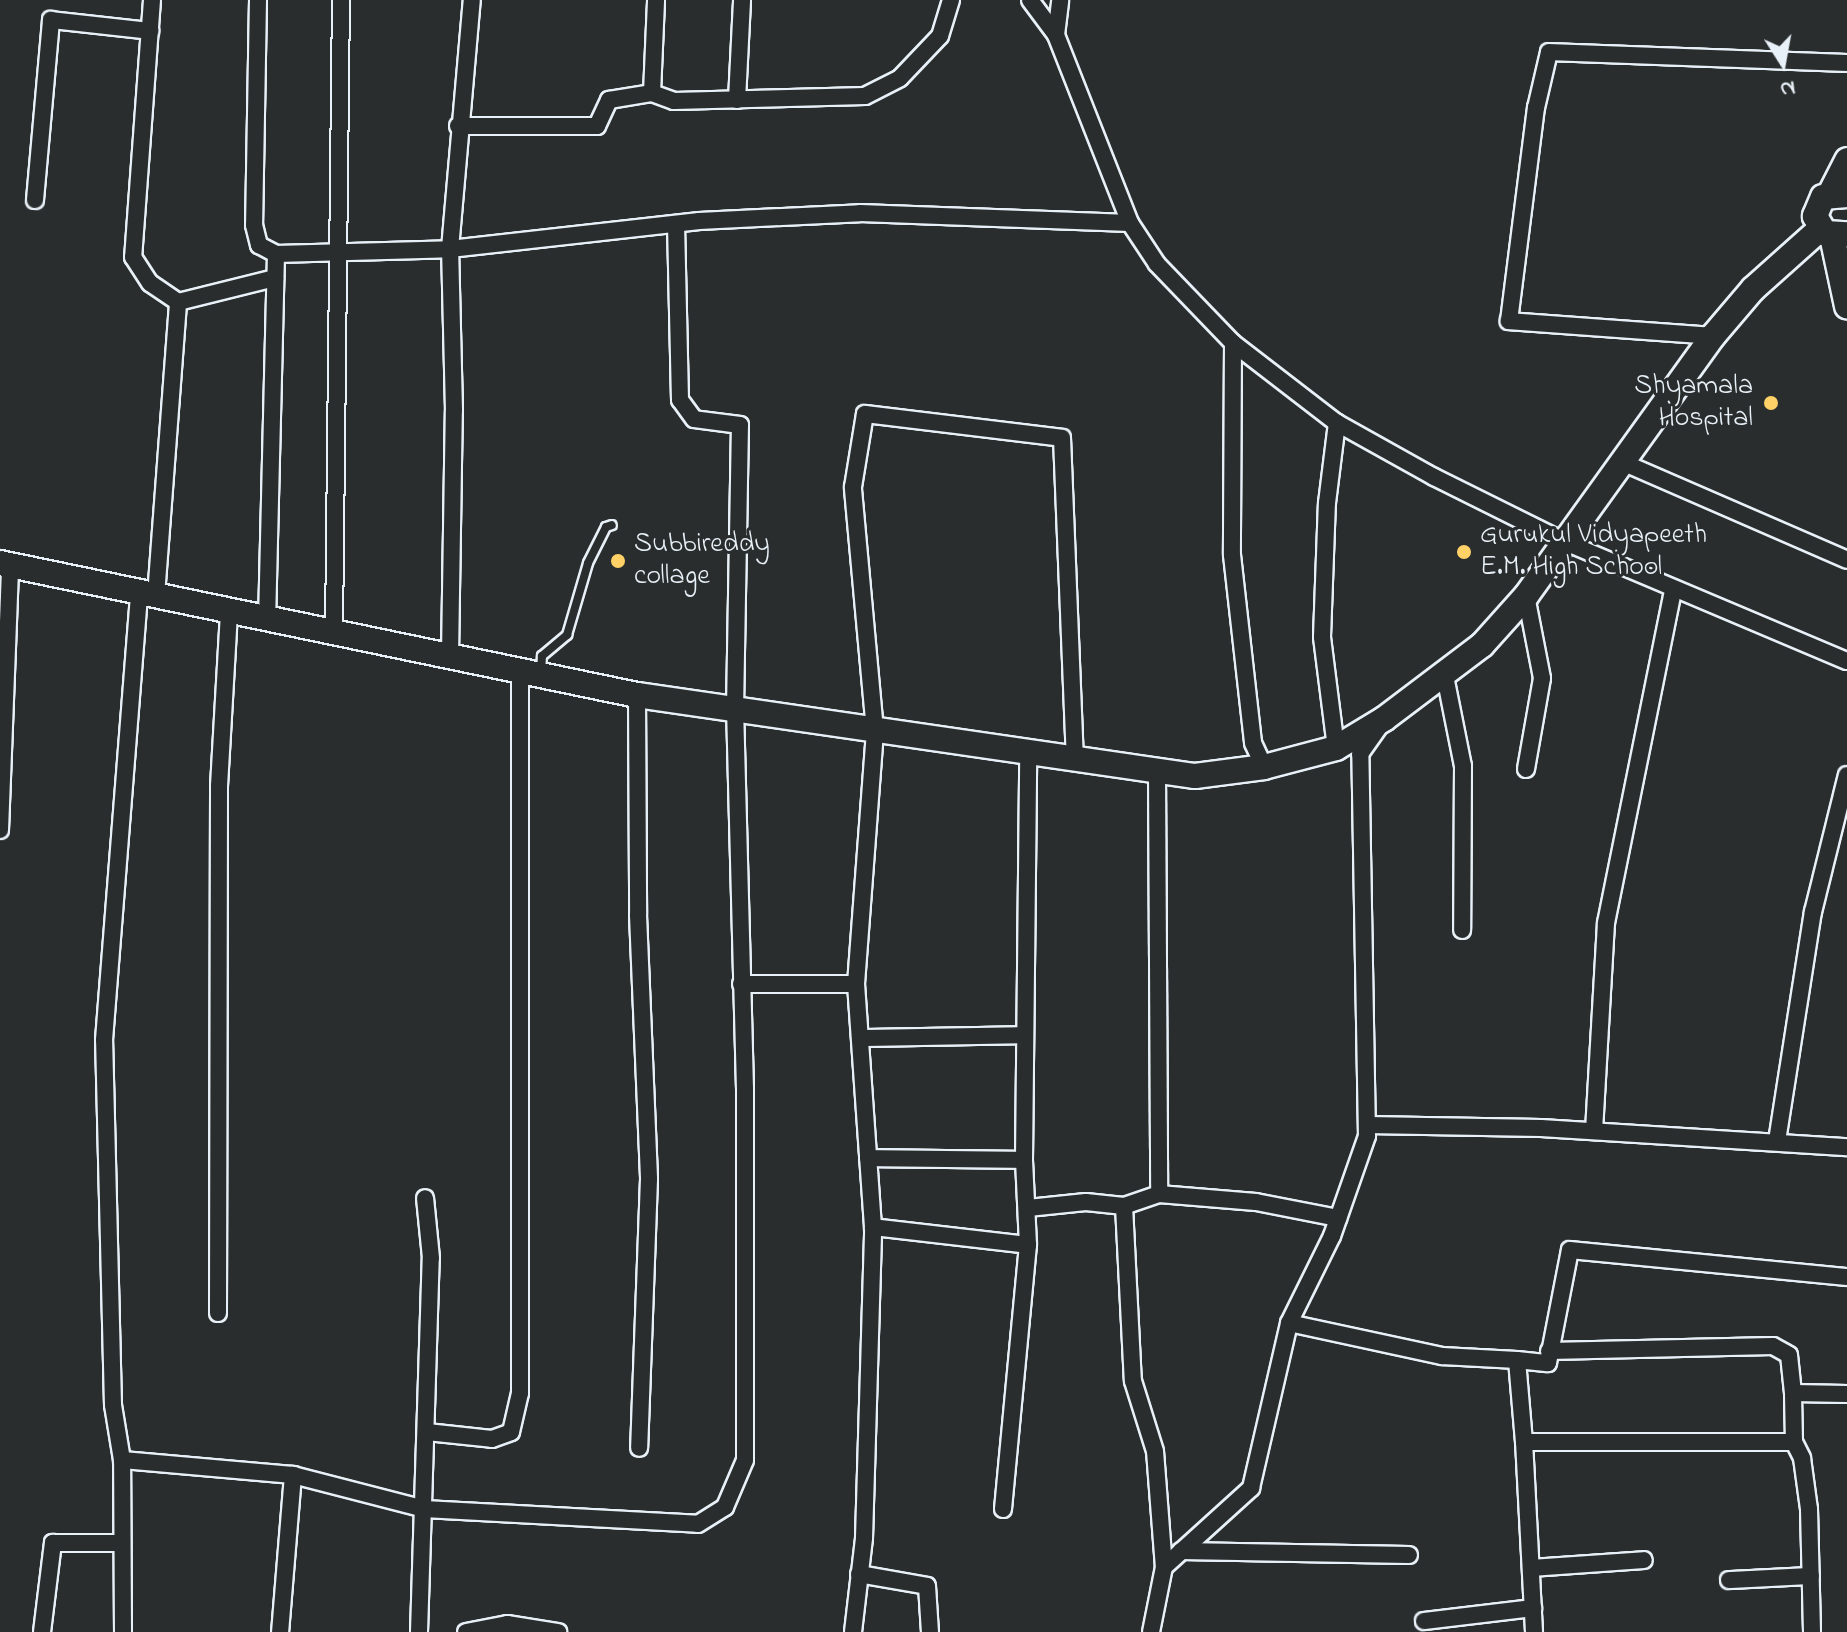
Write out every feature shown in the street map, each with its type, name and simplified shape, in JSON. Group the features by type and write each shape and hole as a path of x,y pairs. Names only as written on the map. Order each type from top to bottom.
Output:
{"main road":[{"path":"1847,160 1838,195 1816,209 1833,233 1847,306"},
{"path":"5,564 637,695 1195,776 1264,767 1336,748 1445,676 1526,596 1713,336 1753,289 1833,233"}],"street":[{"path":"152,0 133,257 150,283 178,302 275,278"},
{"path":"258,0 254,225 259,245 276,254 450,249 676,227 699,221 860,213 1130,223"},
{"path":"334,632 341,0"},
{"path":"450,656 454,410 450,249 458,126 472,0"},
{"path":"652,93 656,0"},
{"path":"737,100 742,0"},
{"path":"458,126 597,126 609,100 652,93 674,101 865,96 900,78 940,36 951,0"},
{"path":"1030,0 1056,35 1130,223 1157,264 1233,343 1337,423 1565,542 1847,661"},
{"path":"1056,35 1060,0"},
{"path":"35,200 51,20 150,31"},
{"path":"1713,336 1509,321 1536,108 1549,52 1847,63"},
{"path":"122,1460 293,1475 424,1509 698,1524 725,1507 745,1460 735,710 740,425 694,419 680,400 676,227"},
{"path":"267,619 276,254"},
{"path":"123,1632 119,1543 122,1460 113,1405 104,1040 178,302"},
{"path":"1233,343 1232,555 1253,743 1264,767"},
{"path":"853,1632 859,1574 873,1227 856,984 875,731 853,487 865,414 1062,438 1075,759"},
{"path":"1336,748 1322,637 1327,503 1337,423"},
{"path":"1622,462 1847,560"},
{"path":"0,830 5,564"},
{"path":"1594,1131 1606,923 1673,590"},
{"path":"1526,596 1542,678 1526,769"},
{"path":"218,1313 219,786 229,611"},
{"path":"427,1432 492,1439 511,1432 520,1393 530,673"},
{"path":"1445,676 1463,766 1462,930"},
{"path":"637,695 638,915 649,1179 639,1448"},
{"path":"1164,1567 1251,1488 1289,1323 1338,1218 1367,1125 1360,754 1384,719"},
{"path":"1003,1509 1028,1245 1024,1160 1028,752"},
{"path":"1157,771 1159,1194"},
{"path":"1777,1141 1813,912 1847,775"},
{"path":"741,984 856,984"},
{"path":"860,1038 1025,1035"},
{"path":"1367,1125 1594,1131 1847,1147"},
{"path":"868,1158 1024,1160"},
{"path":"1028,1208 1086,1202 1124,1206 1159,1194 1256,1202 1338,1218"},
{"path":"419,1632 431,1258 425,1198"},
{"path":"1124,1206 1133,1381 1155,1451 1164,1567 1151,1632"},
{"path":"873,1227 1028,1245"},
{"path":"1289,1323 1442,1356 1548,1363 1570,1250 1847,1277"},
{"path":"1549,1351 1773,1346 1789,1355 1794,1442 1802,1458 1809,1509 1812,1632"},
{"path":"1517,1360 1534,1632"},
{"path":"1793,1393 1847,1394"},
{"path":"1524,1442 1794,1442"},
{"path":"280,1632 293,1475"},
{"path":"42,1632 53,1543 119,1543"},
{"path":"1181,1551 1409,1555"},
{"path":"1531,1568 1644,1560"},
{"path":"859,1574 927,1586 930,1632"},
{"path":"1729,1580 1811,1576"},
{"path":"1424,1621 1533,1608"},
{"path":"466,1632 507,1624 558,1632"}],"lane":[{"path":"530,673 542,656 567,635 599,537 612,525"}],"place":[{"name":"Shyamala Hospital","path":"1771,403"},
{"name":"Gurukul Vidyapeeth E.M. High School","path":"1464,552"},
{"name":"Subbireddy collage","path":"618,561"}]}
